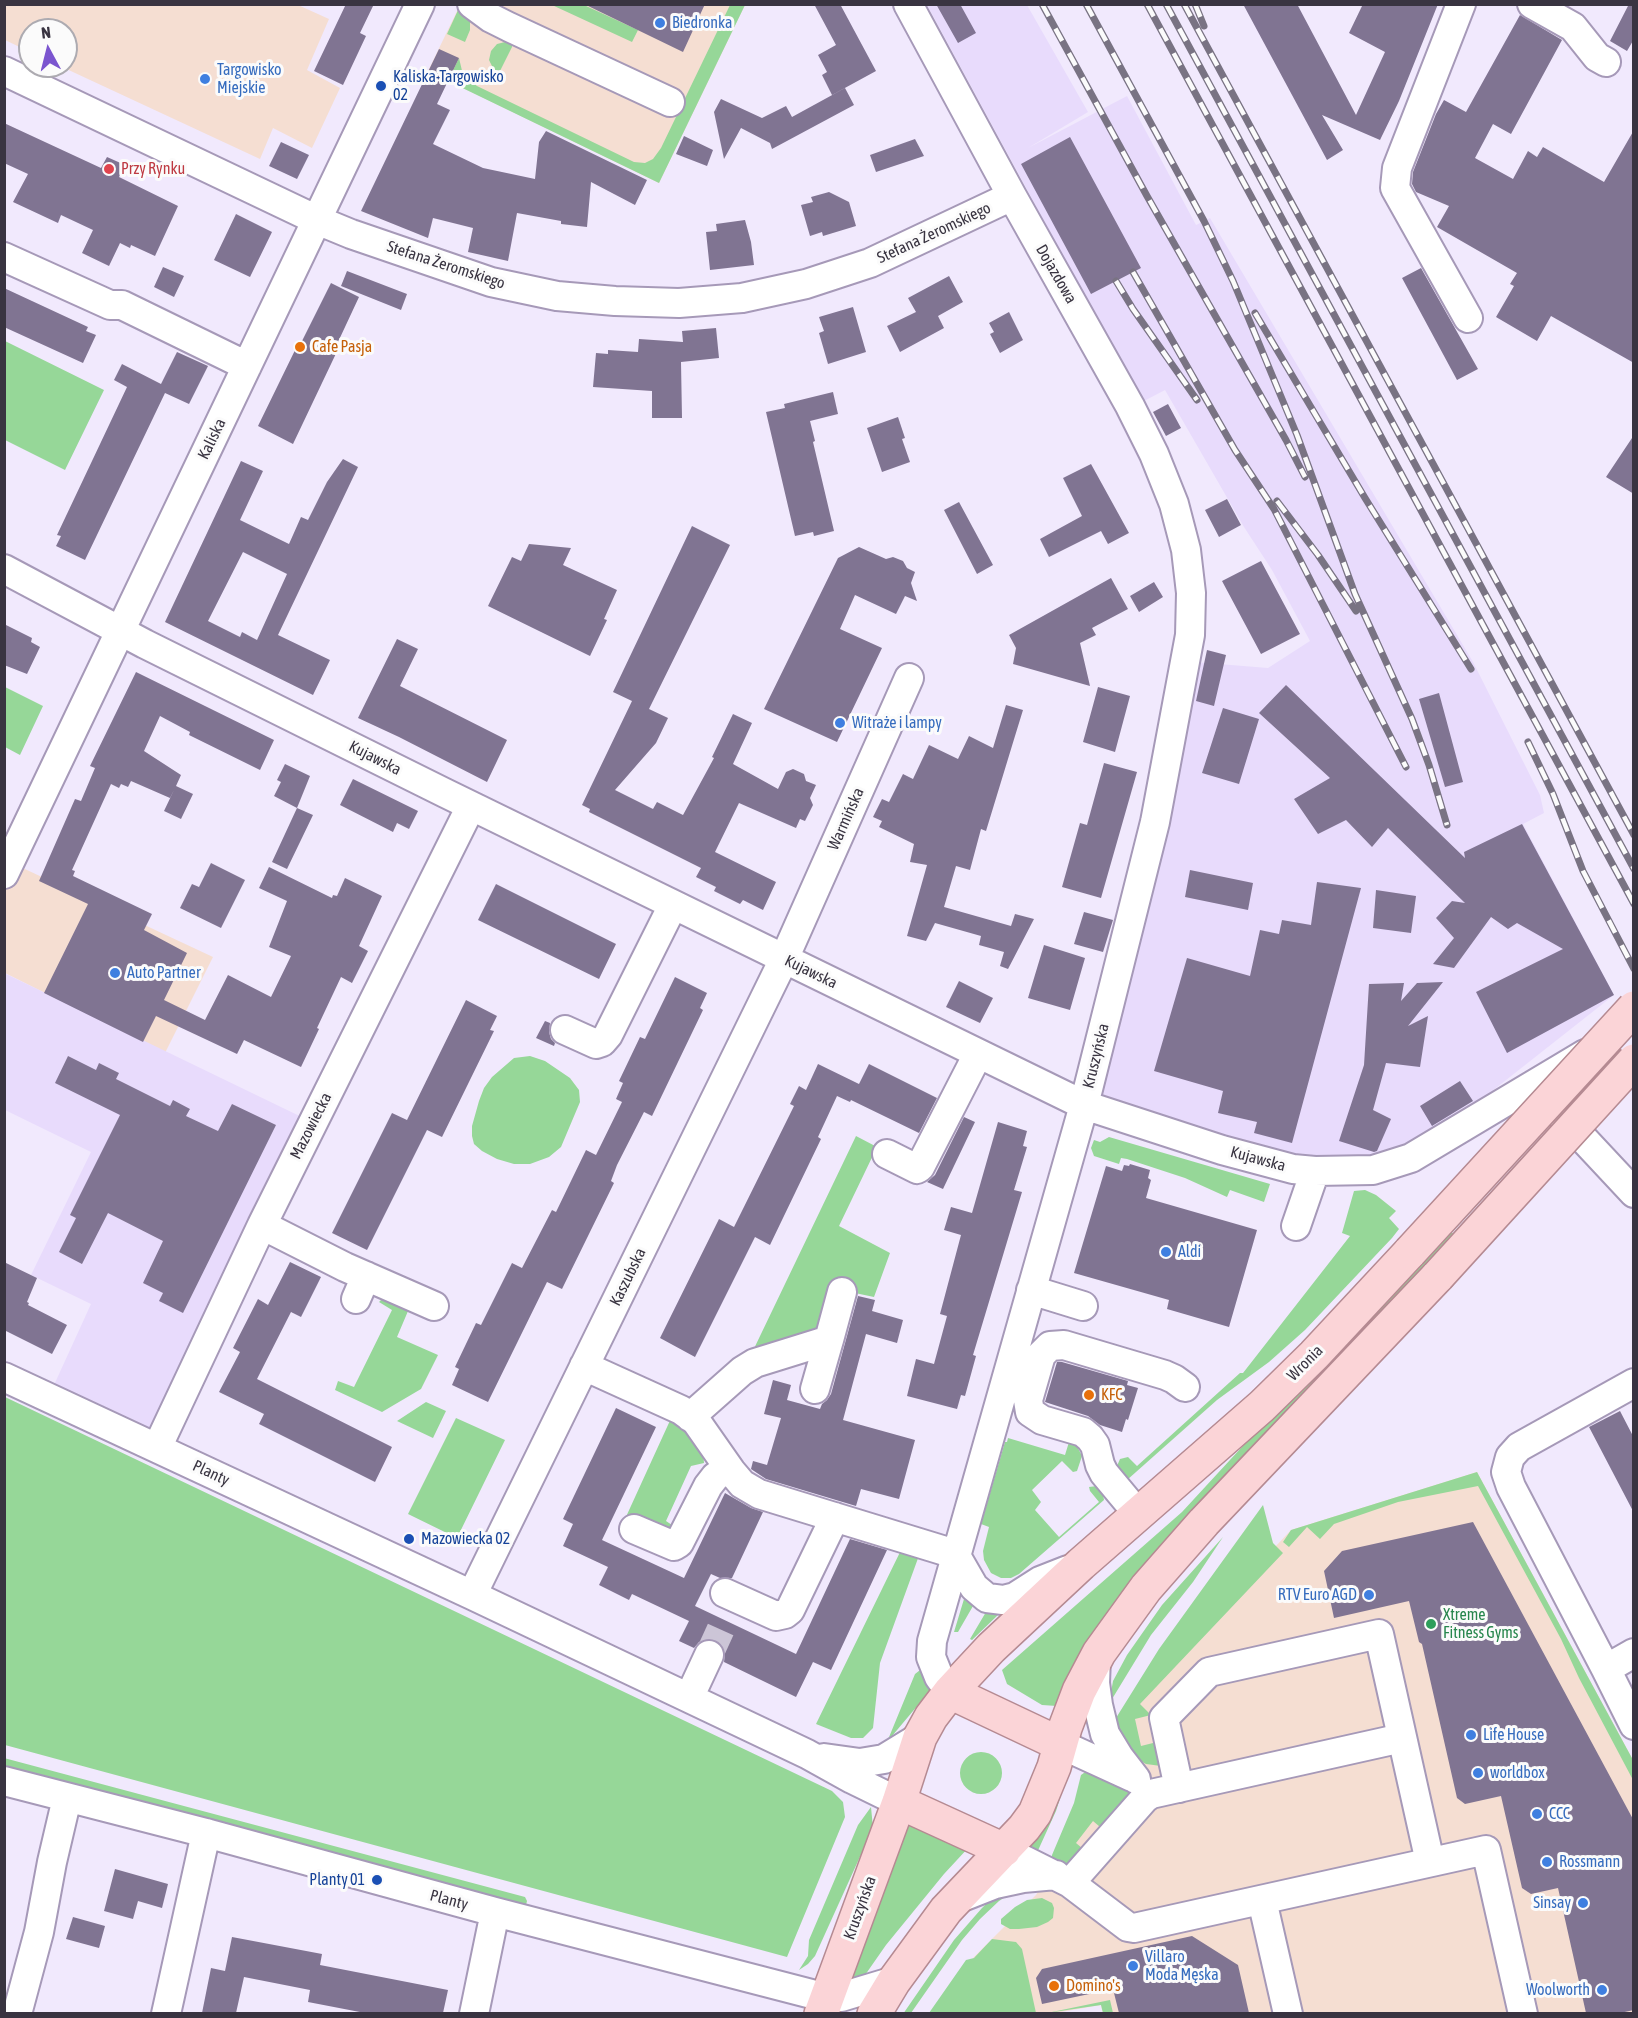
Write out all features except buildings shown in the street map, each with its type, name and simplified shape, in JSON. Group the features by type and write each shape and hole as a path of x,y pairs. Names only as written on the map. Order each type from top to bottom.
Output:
{"main road":[{"name":"Wronia","path":"920,1737 950,1692 991,1648 1081,1564 1262,1406 1314,1355 1634,1008"},
{"path":"874,2013 935,1924 1024,1828 1035,1812 1054,1767 1079,1691 1096,1658 1146,1588 1204,1522 1438,1276 1634,1061"},
{"path":"950,1692 1060,1744"},
{"name":"Kruszyńska","path":"824,2006 899,1802 920,1737"},
{"path":"899,1802 1004,1850"}],"street":[{"name":"Kaliska","path":"4,874 420,4"},
{"path":"472,4 509,27 670,102"},
{"name":"Dojazdowa","path":"908,4 1130,406 1154,454 1174,504 1186,550"},
{"path":"1461,4 1397,168 1395,188 1468,318"},
{"path":"1532,4 1573,27 1597,57 1606,62"},
{"name":"Stefana Żeromskiego","path":"4,71 351,234 491,282 557,296 679,303 742,298 806,284 870,263 1012,196"},
{"path":"4,257 110,305 122,305 247,366"},
{"name":"Kruszyńska","path":"950,1692 939,1677 931,1657 932,1641 1084,1105 1155,822 1188,647 1191,593 1186,550"},
{"name":"Kujawska","path":"4,569 121,631 471,806 1084,1105 1268,1163 1315,1171 1373,1170 1411,1158 1634,1025"},
{"name":"Warmińska","path":"784,959 909,678"},
{"name":"Mazowiecka","path":"157,1448 262,1225 471,806"},
{"path":"565,1030 596,1044 602,1042 608,1035 673,905"},
{"name":"Kaszubska","path":"472,1594 784,959"},
{"path":"886,1154 917,1169 921,1167 978,1054"},
{"path":"1533,1085 1628,1188 1634,1210"},
{"path":"1296,1226 1315,1171"},
{"path":"262,1225 361,1288 434,1306"},
{"path":"1031,1290 1083,1306"},
{"path":"815,1389 842,1292"},
{"path":"690,1417 742,1371 755,1363 829,1340"},
{"path":"1139,1515 1111,1483 1100,1465 1095,1445 1090,1438 1083,1432 1042,1420 1030,1412 1028,1400 1043,1350 1050,1346 1064,1345 1166,1375 1185,1387"},
{"path":"584,1366 681,1410 696,1422 742,1484 759,1494 955,1554 979,1593 996,1600 1015,1597 1040,1581 1081,1564"},
{"name":"Planty","path":"4,1377 472,1594 807,1754 899,1802"},
{"path":"1634,1383 1519,1447 1509,1457 1506,1472 1511,1487 1634,1725"},
{"path":"634,1529 674,1546 679,1543 708,1486 728,1467"},
{"path":"729,1604 776,1616 790,1610 835,1517"},
{"path":"1179,1788 1164,1718 1209,1672 1379,1634 1430,1862"},
{"path":"1606,1669 1634,1653"},
{"path":"688,1698 709,1655"},
{"path":"955,1900 979,1888 1023,1878 1063,1879 1145,1798 1144,1787 1119,1757 1105,1734 1096,1694 1096,1658"},
{"name":"Planty","path":"807,1754 860,1763 884,1759 920,1737"},
{"path":"1060,1744 1144,1787 1179,1788 1402,1738"},
{"name":"Planty","path":"4,1781 206,1833 495,1912 824,2006 840,1997 894,1981"},
{"path":"17,2013 39,1932 67,1798"},
{"path":"166,2013 206,1833"},
{"path":"1004,1850 1063,1879 1128,1928 1134,1928 1486,1850 1523,2013"},
{"path":"1262,1900 1288,2013"},
{"path":"474,2013 495,1912"}],"shaded area":[{"name":"Targowisko Miejskie","path":"5,4 298,5 329,19 307,70 340,88 312,148 273,128 260,159 78,74 78,18 18,18 18,46 5,40"},
{"path":"460,5 745,5 659,183 428,71"},
{"path":"927,5 1027,5 1088,112 1028,148 1127,96 1196,225 1210,218 1473,662 1540,795 1544,813 1523,824 1614,995 1435,1136 1377,1160 1313,1160 1096,1101 1194,662 1268,668 1310,641 1272,570 1244,527 1165,390 1142,402"},
{"path":"12,863 213,957 165,1053 5,973 4,878"},
{"path":"4,973 314,1123 165,1438 54,1385 91,1304 31,1275 91,1152 5,1110"},
{"path":"1477,1472 1633,1760 1633,2013 1103,2014 1101,2005 1055,2013 1029,2013 973,1958 1036,1895 1054,1864 1160,1652 1213,1613 1291,1530"}],"green space":[{"path":"552,5 584,5 638,30 632,42"},
{"path":"730,5 745,5 659,183 448,81 459,58 463,75 477,86 634,162 645,163 653,159 661,148"},
{"path":"459,8 463,10 470,22 470,30 465,42 447,34"},
{"path":"509,41 512,47 500,71 495,72 489,60 491,51 497,44"},
{"path":"5,341 104,390 65,470 5,440"},
{"path":"5,687 43,706 20,755 5,747"},
{"path":"530,1056 545,1061 570,1078 579,1090 580,1102 561,1147 549,1157 530,1164 514,1164 497,1159 474,1144 472,1126 484,1088 492,1077 514,1058"},
{"path":"856,1136 877,1147 839,1226 890,1253 874,1297 836,1289 822,1336 749,1359"},
{"path":"1109,1137 1270,1184 1264,1202 1230,1190 1227,1197 1185,1178 1127,1159 1121,1158 1119,1164 1094,1156 1091,1148 1094,1140 1100,1142"},
{"path":"1365,1190 1376,1195 1396,1211 1389,1218 1399,1229 1392,1238 1305,1330 1269,1362 1217,1400 1127,1480 1117,1466 1120,1459 1128,1457 1137,1466 1240,1373 1243,1373 1350,1236 1342,1233 1354,1191"},
{"path":"1451,1232 1454,1234 1415,1277 1128,1584 1092,1637 1057,1706 1042,1705 1007,1684 1002,1670 1182,1512 1265,1422"},
{"path":"384,1297 411,1304 397,1337 438,1355 421,1389 382,1412 335,1390 338,1381 354,1387 392,1310 379,1302"},
{"path":"5,1397 832,1791 843,1802 845,1817 787,1957 5,1745"},
{"path":"426,1402 446,1411 433,1438 397,1421"},
{"path":"673,1414 703,1450 704,1463 691,1466 666,1521 675,1527 665,1532 625,1519"},
{"path":"456,1418 505,1440 457,1538 408,1514"},
{"path":"1008,1438 1065,1455 1069,1442 1075,1442 1082,1456 1077,1471 1073,1472 1062,1461 1032,1490 1041,1502 1035,1510 1059,1537 1099,1502 1089,1487 1097,1486 1104,1500 1019,1574 1011,1578 1001,1578 991,1573 984,1560 983,1551 989,1527 981,1524"},
{"path":"1477,1472 1633,1760 1633,1780 1561,1639 1478,1486 1398,1502 1334,1524 1320,1539 1307,1527 1289,1547 1283,1542 1291,1530"},
{"path":"1263,1505 1273,1543 1283,1553 1140,1704 1151,1715 1135,1719 1141,1746 1157,1742 1161,1766 1146,1764 1135,1758 1111,1726 1159,1649"},
{"path":"1223,1537 1193,1582 1151,1635 1109,1704 1113,1681 1127,1655 1162,1605"},
{"path":"904,1544 921,1550 880,1663 873,1728 863,1738 851,1738 816,1724"},
{"path":"964,1599 973,1606 958,1632 954,1632"},
{"path":"986,1612 999,1614 972,1640 970,1639"},
{"path":"924,1667 934,1686 887,1742 915,1674"},
{"path":"981,1752 996,1758 1002,1773 996,1788 981,1794 966,1788 960,1773 966,1758"},
{"path":"4,1758 525,1897 526,1905 5,1769"},
{"path":"1072,1761 1056,1811 1035,1857 1024,1852"},
{"path":"1091,1768 1132,1793 1106,1832 1093,1821 1076,1843 1089,1854 1070,1863 1061,1865 1051,1863 1052,1855 1074,1803 1081,1775"},
{"path":"871,1807 873,1828 815,1956 799,1970 808,1956 809,1940 858,1825"},
{"path":"909,1817 969,1847 886,1945 863,1978 845,1986"},
{"path":"1022,1886 999,1901 980,1919 962,1940 911,2013 903,2014 954,1940 982,1908 992,1898"},
{"path":"1042,1898 1052,1903 1054,1908 1053,1918 1048,1922 1037,1927 1019,1929 1010,1929 1001,1924 1001,1919 1015,1907 1027,1900"},
{"path":"992,1939 1016,1942 1022,1949 1036,2013 929,2013 966,1960 974,1958"},
{"path":"1110,2000 1113,2013 1103,2013 1101,2005 1047,2013"}],"tunnel":[{"path":"709,1655 725,1620"}],"railway":[{"path":"1042,4 1305,477"},
{"path":"1086,4 1204,221 1233,281 1297,435 1355,594 1412,719 1447,825"},
{"path":"1147,4 1634,904"},
{"path":"1166,4 1634,869"},
{"path":"1184,4 1634,835"},
{"path":"1195,4 1204,26"},
{"path":"1133,272 1235,450 1274,509 1406,767"},
{"path":"1116,281 1197,400"},
{"path":"1255,313 1365,498 1471,669"},
{"path":"1277,501 1318,555 1356,611"},
{"path":"1528,742 1553,794 1583,871 1634,969"}],"place":[{"name":"Biedronka","path":"660,23"},
{"name":"Targowisko Miejskie","path":"205,79"},
{"name":"Kaliska-Targowisko 02","path":"381,86"},
{"name":"Przy Rynku","path":"109,169"},
{"name":"Cafe Pasja","path":"300,347"},
{"name":"Witraże i lampy","path":"840,723"},
{"name":"Auto Partner","path":"115,973"},
{"name":"Aldi","path":"1166,1252"},
{"name":"KFC","path":"1089,1395"},
{"name":"Mazowiecka 02","path":"409,1539"},
{"name":"RTV Euro AGD","path":"1369,1595"},
{"name":"Xtreme Fitness Gyms","path":"1431,1624"},
{"name":"Life House","path":"1471,1735"},
{"name":"worldbox","path":"1478,1773"},
{"name":"CCC","path":"1537,1814"},
{"name":"Rossmann","path":"1547,1862"},
{"name":"Planty 01","path":"377,1880"},
{"name":"Sinsay","path":"1583,1903"},
{"name":"Villaro Moda Męska","path":"1133,1966"},
{"name":"Domino's","path":"1054,1986"},
{"name":"Woolworth","path":"1602,1990"}]}
